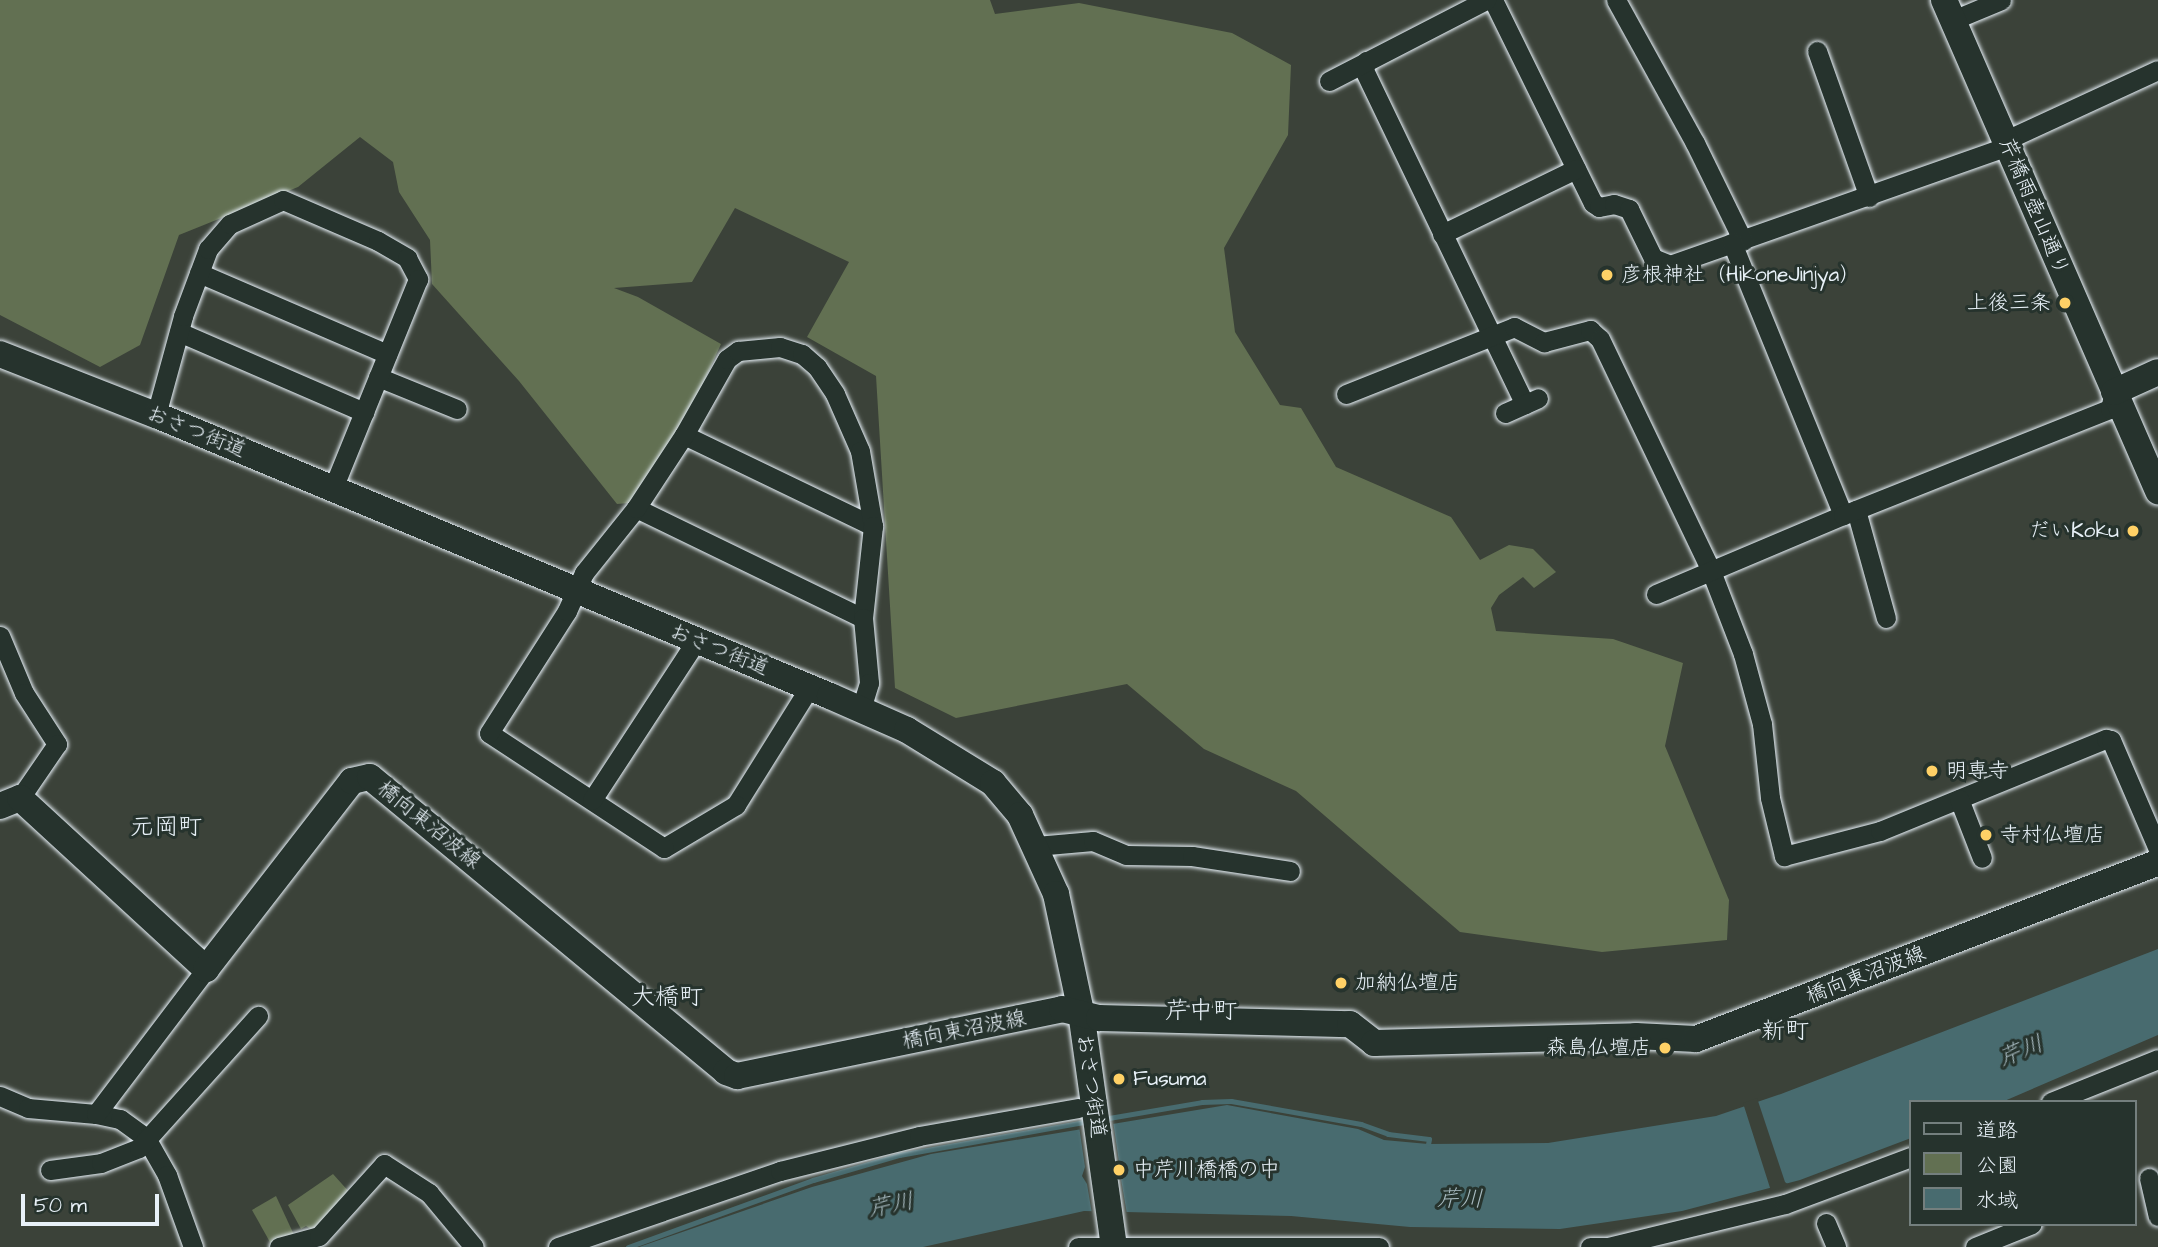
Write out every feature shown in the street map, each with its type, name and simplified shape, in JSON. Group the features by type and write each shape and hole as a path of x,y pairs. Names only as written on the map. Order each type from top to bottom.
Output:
{"main road":[{"name":"芹橋雨壺山通り","path":"1949,10 2158,491"},
{"name":"おさつ街道","path":"0,354 333,488 861,710 907,730 993,783 1020,814 1056,894 1081,1012 1086,1110 1113,1241"},
{"path":"2114,392 2158,372"},
{"name":"橋向東沼波線","path":"206,969 352,781 370,777 731,1075 1062,1009 1099,1018 1350,1024 1374,1043 1636,1036 1696,1039 2158,863"},
{"path":"10,802 206,969"}],"street":[{"path":"1329,81 1486,0"},
{"path":"1493,0 1593,203 1599,207 1614,204 1629,209 1653,258 1659,263 1670,265 2008,146 2015,136 2158,70"},
{"path":"1616,0 1695,143 1850,512 1886,618"},
{"path":"1949,10 2001,0"},
{"path":"1817,51 1869,197"},
{"path":"1366,61 1364,70 1442,234 1492,336 1531,401 1505,414"},
{"path":"1442,234 1576,169"},
{"path":"156,415 179,332 208,249 230,225 283,200 378,241 407,258 418,279 333,488"},
{"path":"199,273 387,354"},
{"path":"1346,394 1514,327 1544,342 1590,330 1600,339 1710,571 1743,654 1762,724 1770,798 1784,856 1880,831 2106,739 2112,740 2158,849"},
{"path":"179,332 364,412"},
{"path":"809,688 736,806 664,848 489,733 578,592 584,573 636,508 684,435 727,359 738,351 780,346 802,354 817,367 835,394 860,450 873,526 863,618 869,683 861,710"},
{"path":"378,377 457,409"},
{"path":"1656,594 1850,512 2110,410 2114,392"},
{"path":"684,435 873,526"},
{"path":"636,508 863,618"},
{"path":"0,636 24,692 57,744 10,802"},
{"path":"592,800 696,641"},
{"path":"1959,800 1982,858"},
{"path":"1036,846 1093,841 1125,855 1192,856 1290,871"},
{"path":"96,1114 206,969"},
{"path":"50,1170 125,1156 139,1148 258,1016"},
{"path":"2056,1100 2158,1059"},
{"path":"0,1096 28,1108 96,1114 120,1119 146,1138 167,1175 194,1247"},
{"path":"558,1247 780,1171 919,1136 1086,1110"},
{"path":"1590,1247 1608,1247 1785,1204 1910,1157"},
{"path":"279,1247 319,1236 384,1164 429,1193 474,1247"},
{"path":"2147,1178 2158,1216"},
{"path":"1826,1223 1836,1247"},
{"path":"1975,1247 2027,1226"},
{"path":"1078,1247 1113,1241 1379,1247"}],"green space":[{"path":"0,0 990,0 995,14 1079,3 1232,33 1291,65 1288,135 1224,248 1235,332 1280,405 1301,408 1336,467 1451,517 1480,560 1509,545 1533,549 1556,572 1534,588 1523,577 1499,595 1491,608 1496,631 1613,639 1683,663 1665,746 1729,900 1727,940 1602,952 1460,932 1296,791 1204,749 1127,684 956,718 895,688 876,376 807,337 849,262 735,208 692,282 614,288 638,297 721,344 681,432 629,503 617,504 519,381 432,284 430,240 399,192 393,162 360,137 298,187 179,235 140,345 100,367 0,315"},
{"path":"333,1174 351,1194 315,1232 306,1226 301,1229 288,1205"},
{"path":"276,1196 295,1237 271,1244 252,1210"}],"water":[{"name":"芹川","path":"2158,949 2158,1035 2007,1100 1910,1100 1910,1138 1800,1180 1682,1211 1560,1229 1410,1227 1291,1216 1084,1211 923,1247 639,1247 812,1187 931,1154 1227,1105 1358,1129 1384,1140 1428,1144 1548,1143 1716,1116 1781,1094"}],"pier":[{"path":"1757,1098 1785,1182 1790,1186 1771,1191 1743,1103"},
{"path":"1113,1121 1119,1162 1125,1169 1121,1179 1127,1214 1092,1214 1087,1184 1082,1176 1085,1167 1079,1126"}],"waterway":[{"path":"1103,1119 1202,1102 1231,1101 1361,1124 1388,1134 1429,1139 1428,1144"},
{"path":"628,1247 813,1180 899,1155 1089,1121"}],"place":[{"name":"彦根神社（HikoneJinjya）","path":"1607,275"},
{"name":"上後三条","path":"2065,303"},
{"name":"だいKoku","path":"2133,531"},
{"name":"明専寺","path":"1932,771"},
{"name":"寺村仏壇店","path":"1986,835"},
{"name":"加納仏壇店","path":"1341,983"},
{"name":"森島仏壇店","path":"1665,1048"},
{"name":"Fusuma","path":"1119,1079"},
{"name":"中芹川橋橋の中","path":"1119,1170"}],"district":[{"name":"元岡町","path":"166,828"},
{"name":"大橋町","path":"667,998"},
{"name":"芹中町","path":"1201,1012"},
{"name":"新町","path":"1785,1032"}]}
